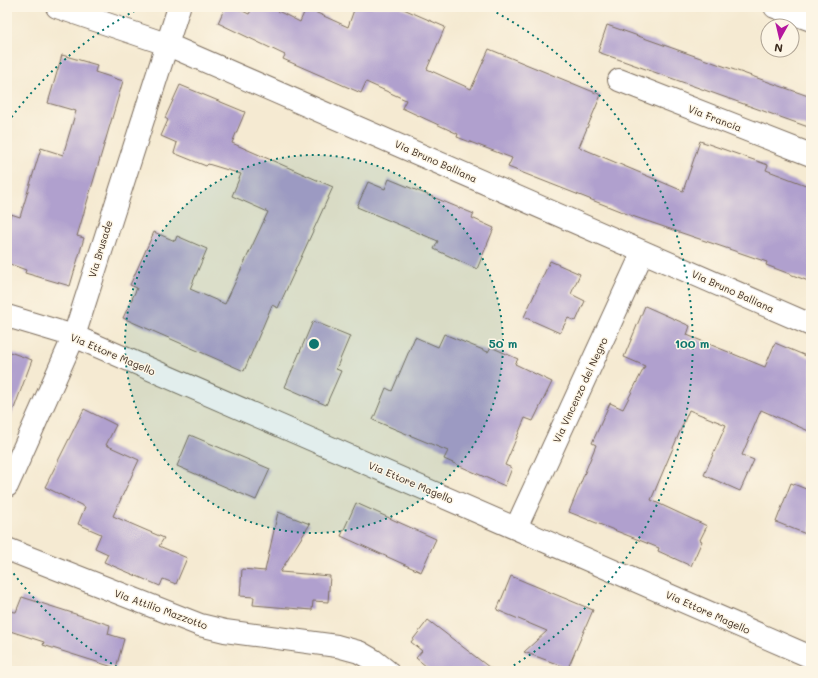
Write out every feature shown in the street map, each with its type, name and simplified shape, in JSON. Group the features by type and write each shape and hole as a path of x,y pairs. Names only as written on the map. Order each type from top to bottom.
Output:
{"street":[{"name":"Via Bruno Balliana","path":"57,7 166,44 811,325"},
{"name":"Via Brusade","path":"7,486 74,336 179,7"},
{"path":"775,7 811,20"},
{"name":"Via Francia","path":"619,80 811,155"},
{"name":"Via Vincenzo del Negro","path":"516,528 643,252"},
{"name":"Via Ettore Magello","path":"7,316 74,336 811,657"},
{"name":"Via Attilio Mazzotto","path":"7,549 200,625 225,631 336,646 359,652 388,671"}],"building":[{"path":"225,7 234,7 249,14 253,7 270,7 300,22 306,8 348,27 355,7 399,7 445,27 427,69 471,89 489,49 601,95 579,147 683,191 700,141 768,165 766,170 811,187 811,282 766,265 767,262 635,217 508,167 512,158 457,137 458,134 402,108 406,100 366,82 361,93 283,59 285,55 218,23"},
{"path":"607,25 811,97 811,128 598,52"},
{"path":"62,55 97,65 95,72 123,81 77,236 84,238 70,286 25,273 26,270 7,263 7,224 11,214 20,217 41,148 63,155 76,111 48,103"},
{"path":"180,85 245,112 232,143 333,187 278,308 272,305 244,371 123,318 137,288 130,285 154,232 175,241 177,236 207,249 190,289 225,304 268,212 232,196 241,174 208,164 206,166 174,153 177,143 161,136 168,120 165,118"},
{"path":"389,179 474,214 472,218 494,228 477,269 434,249 438,241 357,207 368,182 385,189"},
{"path":"550,261 580,274 571,294 585,301 576,321 568,318 560,333 524,317"},
{"path":"645,306 690,326 687,335 765,367 775,343 811,358 811,432 761,410 742,455 754,460 740,491 704,475 726,425 689,410 651,500 707,526 700,540 702,541 691,566 658,551 659,548 569,512 596,445 592,443 610,403 623,409 645,366 624,357"},
{"path":"313,321 350,336 336,369 341,371 326,405 285,387"},
{"path":"444,334 488,352 491,347 518,359 515,364 552,382 533,421 525,418 505,465 512,468 505,486 444,459 448,451 373,420 386,388 392,391 415,337 438,347"},
{"path":"7,351 32,360 9,422 7,421"},
{"path":"84,409 116,425 106,445 139,460 113,516 164,538 159,546 187,558 176,584 163,579 160,586 104,562 108,554 95,548 101,534 78,524 85,507 45,487"},
{"path":"190,435 270,469 256,500 177,466"},
{"path":"791,483 811,491 811,536 776,522"},
{"path":"356,503 436,539 421,572 341,536"},
{"path":"278,512 310,524 280,572 330,576 328,602 313,601 312,610 253,605 254,597 240,596 242,569 265,571"},
{"path":"511,576 593,610 568,668 524,652 547,631 497,610"},
{"path":"22,597 110,625 108,634 124,639 116,668 43,645 44,642 10,631 7,621 7,611 16,612"},
{"path":"428,620 494,671 432,671 416,658 422,651 411,642"}]}
